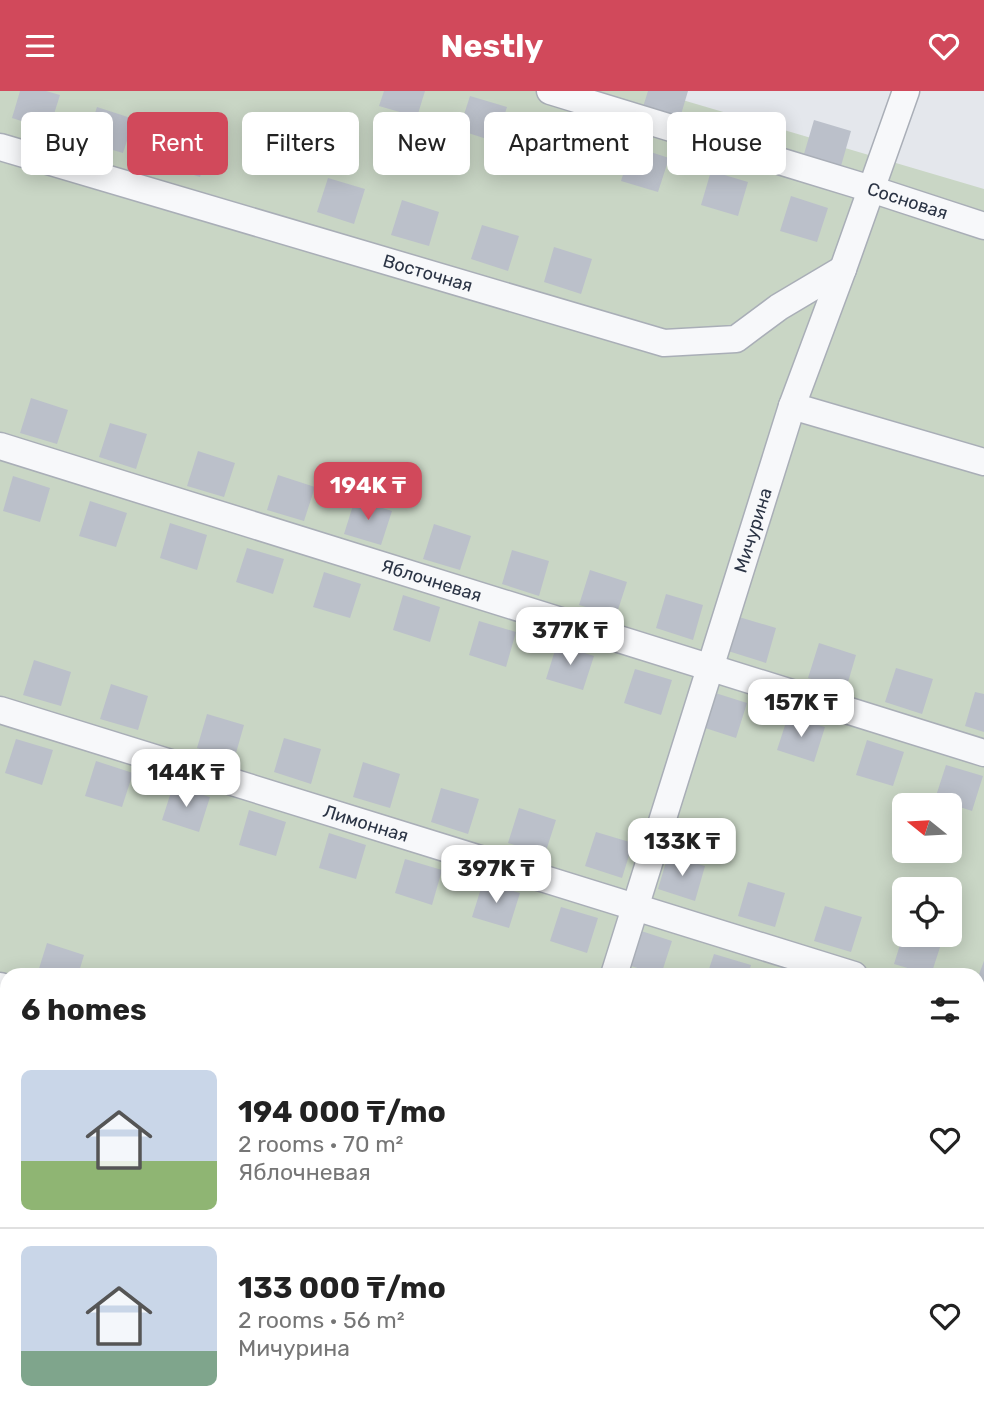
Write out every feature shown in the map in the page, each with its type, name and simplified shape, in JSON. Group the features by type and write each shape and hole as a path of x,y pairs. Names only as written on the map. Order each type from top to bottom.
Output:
{"street":[{"name":"Сосновая","path":"550,91 984,226"},
{"name":"Мичурина","path":"616,968 792,406 906,91"},
{"name":"Восточная","path":"0,148 664,343 736,339 779,307 843,269"},
{"path":"792,406 984,462"},
{"name":"Яблочневая","path":"0,446 984,753"},
{"name":"Лимонная","path":"0,710 830,968"}],"green space":[{"path":"0,91 652,91 723,112 667,112 667,175 786,175 786,131 984,189 984,968 0,968"}],"building":[{"path":"20,91 46,91 60,95 55,112 21,112 21,121 12,118"},
{"path":"384,91 425,91 419,112 400,112 379,106"},
{"path":"648,91 688,91 682,112 667,112 667,114 643,107"},
{"path":"470,96 507,107 505,112 484,112 484,138 470,134 470,112 465,112"},
{"path":"97,107 112,112 95,112"},
{"path":"113,112 127,117 127,141 123,153 113,150"},
{"path":"814,120 851,131 841,166 804,154"},
{"path":"653,153 667,157 658,192 621,181 623,175 653,175"},
{"path":"710,175 724,175 748,182 738,216 701,205"},
{"path":"328,178 365,189 354,224 317,212"},
{"path":"791,196 828,208 817,242 780,231"},
{"path":"402,200 439,212 429,246 391,235"},
{"path":"482,225 519,236 508,271 471,259"},
{"path":"554,247 592,259 581,294 544,282"},
{"path":"31,398 68,410 57,444 20,433"},
{"path":"110,423 147,434 136,469 99,457"},
{"path":"198,451 235,463 224,497 187,486"},
{"path":"278,475 315,487 304,521 267,510"},
{"path":"13,476 50,488 40,522 3,511"},
{"path":"355,499 392,511 381,545 344,534"},
{"path":"90,501 127,513 116,547 79,536"},
{"path":"170,523 207,535 197,570 160,558"},
{"path":"434,524 471,536 460,570 423,559"},
{"path":"247,548 284,559 273,594 236,582"},
{"path":"512,550 549,561 539,596 502,584"},
{"path":"590,570 627,582 616,616 579,605"},
{"path":"324,572 361,584 350,618 313,607"},
{"path":"666,594 703,605 693,640 656,628"},
{"path":"403,595 440,607 430,642 393,630"},
{"path":"739,617 776,628 766,663 728,651"},
{"path":"479,621 516,632 506,667 469,655"},
{"path":"819,643 856,655 846,689 808,678"},
{"path":"557,644 594,656 583,690 546,679"},
{"path":"34,660 71,672 61,706 23,695"},
{"path":"896,668 933,679 922,714 885,702"},
{"path":"635,669 672,680 661,715 624,703"},
{"path":"111,684 148,696 138,730 100,719"},
{"path":"709,691 747,703 736,738 699,726"},
{"path":"975,692 984,694 984,732 965,726"},
{"path":"207,714 244,725 234,760 197,748"},
{"path":"788,716 825,727 814,762 777,750"},
{"path":"284,738 321,749 311,784 274,772"},
{"path":"16,739 53,750 42,785 5,773"},
{"path":"867,740 904,752 893,786 856,775"},
{"path":"96,761 133,773 122,807 85,796"},
{"path":"363,762 400,774 390,808 353,797"},
{"path":"946,765 983,776 972,811 962,808 962,793 937,793"},
{"path":"173,786 210,797 199,832 162,820"},
{"path":"441,788 479,799 468,834 431,822"},
{"path":"519,808 556,820 545,854 508,843"},
{"path":"249,810 286,822 276,856 239,845"},
{"path":"596,832 633,843 622,878 585,866"},
{"path":"329,833 366,845 356,879 319,868"},
{"path":"668,855 705,866 695,901 658,889"},
{"path":"405,859 442,870 432,905 395,893"},
{"path":"483,882 520,893 509,928 472,917"},
{"path":"748,882 785,893 775,927 738,916"},
{"path":"825,906 862,917 851,952 814,941"},
{"path":"561,907 598,918 587,953 550,941"},
{"path":"635,929 672,941 663,968 637,968 624,964"},
{"path":"47,943 84,955 80,968 39,968"},
{"path":"899,947 940,947 933,968 907,968 894,964"},
{"path":"714,954 751,965 750,968 709,968"}]}
